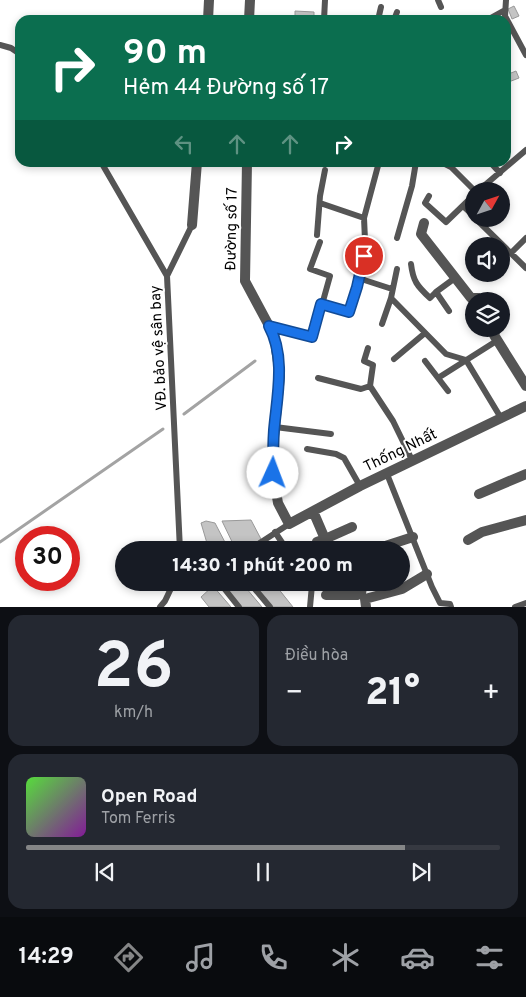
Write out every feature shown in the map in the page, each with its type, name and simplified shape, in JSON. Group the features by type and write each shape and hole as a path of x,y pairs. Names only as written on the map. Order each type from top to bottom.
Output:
{"street":[{"path":"208,15 209,0"},
{"path":"249,15 250,0"},
{"path":"192,225 197,167"},
{"name":"Đường số 17","path":"247,167 245,281 274,335 280,376 274,427 273,473 278,503 289,524"},
{"path":"424,222 421,234 466,292"},
{"path":"496,337 526,386"},
{"name":"Thống Nhất","path":"289,524 360,486 501,418 525,410"},
{"path":"479,494 526,474"},
{"path":"314,511 325,539"},
{"path":"468,540 482,532 526,520"},
{"path":"320,541 352,527"},
{"path":"401,541 413,537"},
{"path":"366,607 365,598 402,589 427,574"},
{"path":"326,595 356,595 359,591"}],"lane":[{"path":"324,15 325,0"},
{"path":"505,15 506,0"},
{"path":"379,15 381,7"},
{"path":"496,15 505,10"},
{"path":"511,27 526,55"},
{"path":"0,44 15,51"},
{"path":"511,163 526,150"},
{"name":"VĐ. bảo vệ sân bay","path":"104,167 167,276 180,541"},
{"path":"321,304 349,312 363,253 365,240 364,218 378,167"},
{"path":"397,238 412,186 415,167"},
{"path":"451,167 467,182"},
{"path":"495,167 500,172"},
{"path":"487,182 506,167"},
{"path":"269,326 312,337 330,276 310,270 318,238 320,203 325,170"},
{"path":"430,196 425,203 446,222 463,206"},
{"path":"320,203 364,218"},
{"path":"167,276 192,225"},
{"path":"485,228 526,268"},
{"path":"511,253 526,238"},
{"path":"411,264 413,278 430,298 455,278"},
{"path":"382,324 397,269"},
{"path":"358,278 392,290"},
{"path":"436,292 449,311"},
{"path":"390,298 446,354 466,360 501,418"},
{"path":"394,359 425,332"},
{"path":"438,378 498,340"},
{"path":"368,348 364,361 373,365 370,386 413,462"},
{"path":"425,361 448,391"},
{"path":"318,378 361,389 370,386"},
{"path":"274,427 331,434"},
{"path":"307,449 336,454 344,458 360,486"},
{"path":"387,474 440,603 450,604 450,607"},
{"path":"262,541 289,524"},
{"path":"275,532 282,541"},
{"path":"160,607 170,591"},
{"path":"226,591 239,607"},
{"path":"257,591 270,607"},
{"path":"310,607 311,591"},
{"path":"515,607 526,603"}],"building":[{"path":"514,6 519,16 512,19 508,9"},
{"path":"295,11 314,12 314,15 295,15"},
{"path":"516,71 519,78 511,81 511,73"},
{"path":"251,520 261,539 258,541 232,541 222,521"},
{"path":"206,521 215,523 224,541 206,541 201,523"},
{"path":"208,591 217,591 231,607 209,607 201,597"},
{"path":"226,591 249,591 262,607 239,607"},
{"path":"258,591 280,591 293,607 271,607"}],"waterway":[{"path":"184,414 255,361"},
{"path":"0,542 163,429"}],"route":[{"path":"273,473 274,436 280,376 274,335 269,326 312,337 321,304 349,312 364,256"}]}
